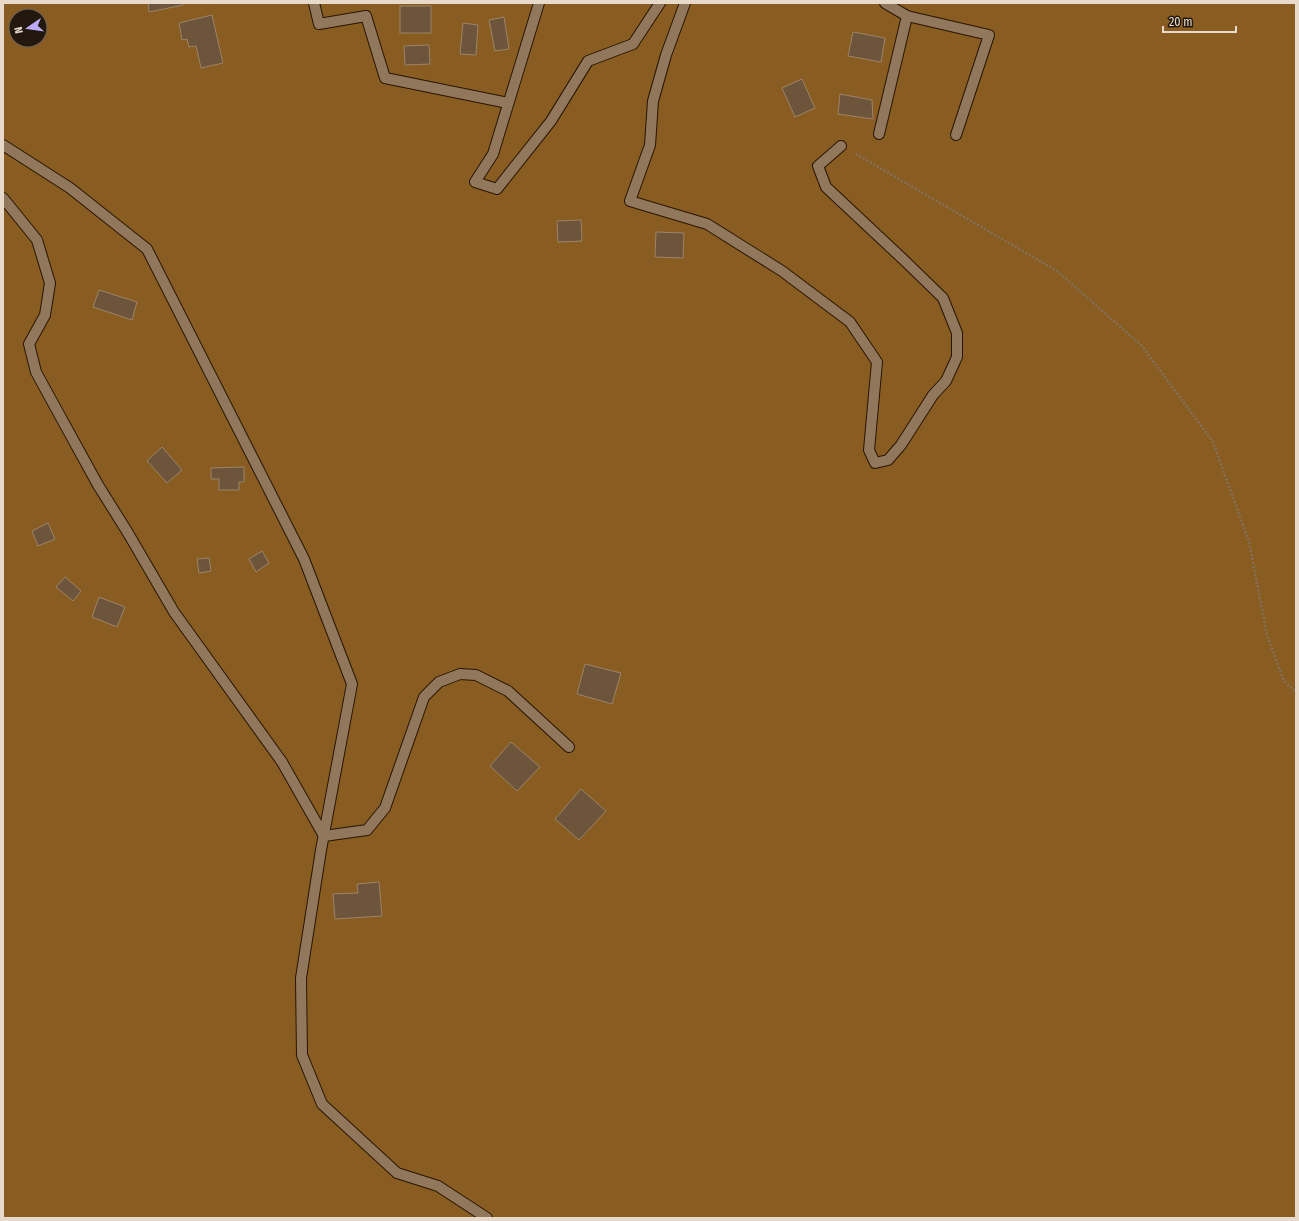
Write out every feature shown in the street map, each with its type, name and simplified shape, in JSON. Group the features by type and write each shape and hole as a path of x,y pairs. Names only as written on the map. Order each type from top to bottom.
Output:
{"street":[{"path":"314,3 319,24 366,16 385,78 508,103"},
{"path":"539,3 493,154 475,182 497,189 551,121 588,62 633,44 660,3"},
{"path":"685,3 666,55 653,101 650,145 630,201 707,224 782,271 850,322 877,362 869,450 875,463 888,460 901,445 933,395 946,381 957,357 957,334 943,298 826,187 818,166 841,146"},
{"path":"885,3 907,16 990,35 956,135"},
{"path":"879,134 907,16"},
{"path":"3,145 70,188 147,249 304,559 352,684 324,836 301,978 302,1055 322,1104 397,1172 438,1186 487,1218"},
{"path":"3,198 36,240 50,283 45,315 28,344 36,372 98,485 174,612 282,762 324,836"},
{"path":"324,836 367,830 385,808 424,697 439,682 460,674 476,675 508,691 569,747"}],"path":[{"path":"841,146 1057,271 1142,346 1213,442 1249,542 1267,635 1284,681 1296,692"}],"shaded area":[{"path":"3,3 1296,3 1296,1218 3,1218"}],"building":[{"path":"148,3 182,3 183,5 149,12"},
{"path":"400,6 431,6 431,33 400,33"},
{"path":"212,15 223,63 201,68 196,46 189,47 187,39 182,40 179,23"},
{"path":"504,17 509,49 495,51 489,20"},
{"path":"463,23 478,25 476,55 460,54"},
{"path":"853,32 885,38 881,62 848,56"},
{"path":"429,45 430,64 405,65 404,46"},
{"path":"802,79 815,108 795,117 782,88"},
{"path":"840,94 872,100 873,119 838,114"},
{"path":"581,220 582,241 558,242 557,221"},
{"path":"656,232 684,233 683,258 655,257"},
{"path":"99,290 137,302 132,320 93,307"},
{"path":"162,447 182,470 167,483 147,461"},
{"path":"244,467 244,482 239,482 239,490 219,490 219,479 211,479 211,468"},
{"path":"48,523 55,539 38,546 32,531"},
{"path":"262,551 269,563 256,572 249,559"},
{"path":"209,558 211,571 199,573 197,559"},
{"path":"65,577 81,591 73,601 56,587"},
{"path":"99,597 125,607 117,627 92,617"},
{"path":"585,664 621,673 612,704 577,694"},
{"path":"511,742 540,767 517,791 490,766"},
{"path":"581,789 606,811 579,840 555,819"},
{"path":"379,882 382,916 335,919 333,894 358,893 357,884"}]}
